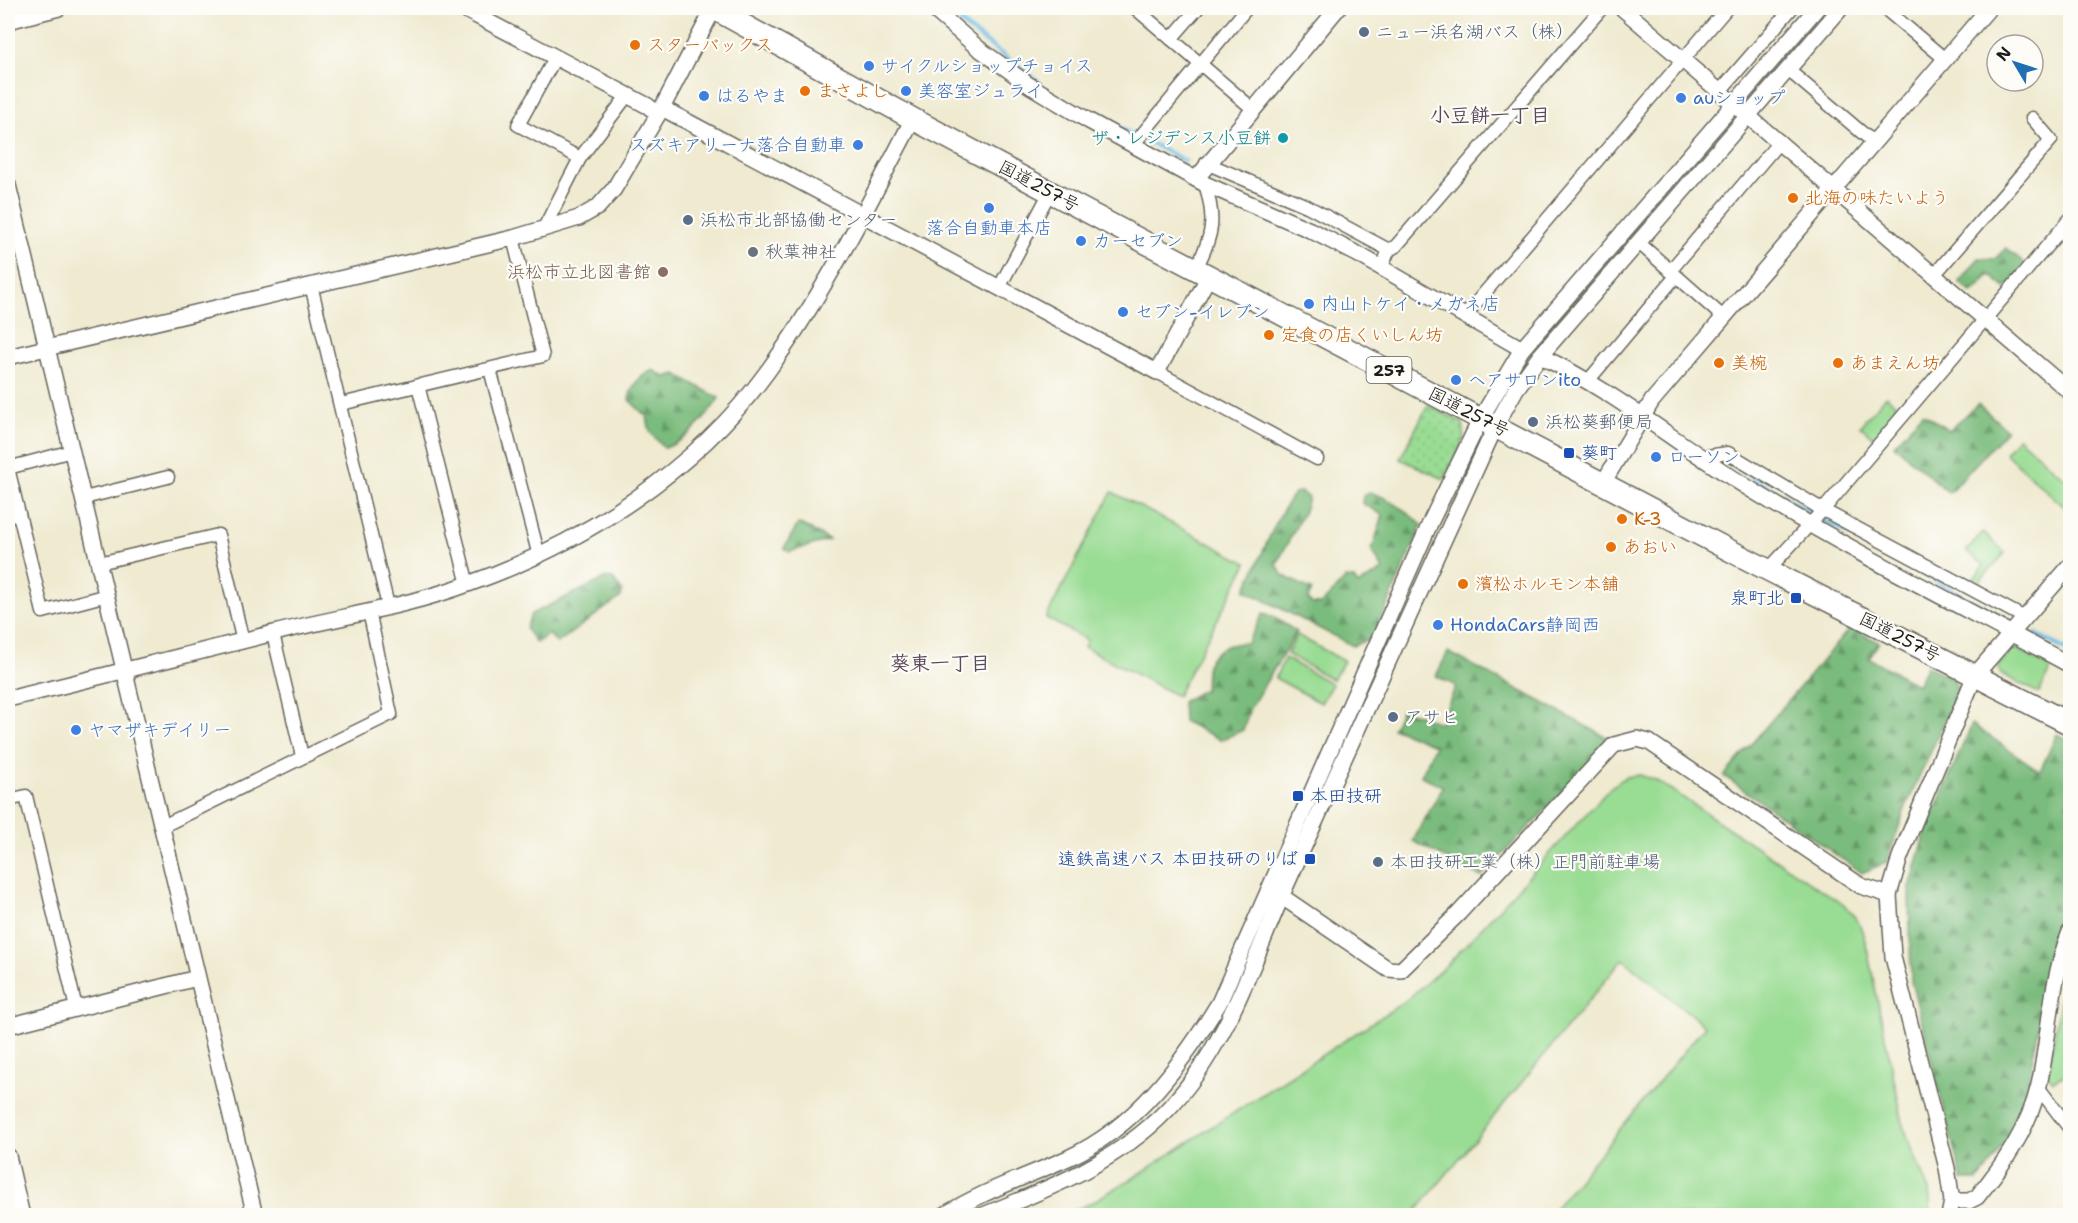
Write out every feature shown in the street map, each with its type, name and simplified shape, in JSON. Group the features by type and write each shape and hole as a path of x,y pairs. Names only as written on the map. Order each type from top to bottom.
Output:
{"highway":[{"name":"国道257号","path":"713,8 1050,192 1768,570 2070,723"}],"street":[{"path":"8,21 57,8"},
{"path":"462,8 627,96 732,142 862,215 1317,459"},
{"path":"8,357 513,238 545,226 579,218 598,207 614,189 660,111 713,8"},
{"path":"932,8 978,48 1029,85 1137,140 1200,181 1310,230 1522,349"},
{"path":"1136,8 1253,109"},
{"path":"1172,39 1198,8"},
{"path":"1137,140 1247,8"},
{"path":"1158,372 1202,272 1212,228 1211,204 1200,181 1206,163 1338,8"},
{"path":"1381,269 1389,250 1396,246 1602,8"},
{"path":"1622,8 1749,114 2070,392"},
{"path":"1464,317 1727,8"},
{"path":"1720,91 1792,8"},
{"path":"981,1215 1081,1174 1120,1150 1168,1109 1209,1054 1237,1003 1281,896 1522,349 1817,8"},
{"path":"943,1215 963,1203 1079,1152 1106,1137 1150,1099 1191,1049 1219,1003 1431,521 1489,422 1540,356 1841,8"},
{"path":"1884,8 1945,59"},
{"path":"1603,483 1643,416 1723,317 1989,8"},
{"path":"555,58 518,125 580,158"},
{"path":"1787,69 1873,142"},
{"path":"545,226 580,158 627,96"},
{"path":"1934,275 2051,141 2032,118"},
{"path":"8,699 468,585 539,556 592,527 652,487 723,423 766,374 802,320 913,119"},
{"path":"1588,381 1780,141"},
{"path":"1206,163 1307,206 1389,250"},
{"path":"8,185 196,978 255,1215"},
{"path":"999,288 1050,192"},
{"path":"1768,570 1823,510 2070,219"},
{"path":"341,404 543,356 513,238"},
{"path":"1639,243 1723,317"},
{"path":"311,285 388,606"},
{"path":"1540,356 1588,381 1643,416 1701,458 1809,524 2070,664"},
{"path":"490,369 539,556"},
{"path":"418,385 468,585"},
{"path":"72,452 8,468 13,515 43,612 107,596"},
{"path":"1701,458 1728,453 1823,510 2025,618"},
{"path":"84,498 168,477"},
{"path":"99,563 218,535 243,642"},
{"path":"2070,566 1975,675 1899,857 1889,895 1893,957 1947,1168 1950,1208 1977,1197 2019,1139 2038,1088 2056,978 2070,932"},
{"path":"161,827 391,714 369,611"},
{"path":"273,634 302,756"},
{"path":"1266,893 1281,896 1388,969 1401,970 1459,913 1614,745 1636,739 1649,742 1862,886 1889,895"},
{"path":"8,800 26,796 76,1008"},
{"path":"8,1026 196,978"},
{"path":"2038,1088 2070,1129"},
{"path":"8,1156 22,1215"}],"green space":[{"path":"1692,170 1565,318 1541,340 1513,377 1520,361 1665,192"},
{"path":"2006,248 2027,265 2006,288 1990,275 1972,293 1959,282 1979,258 1995,259"},
{"path":"653,370 665,377 676,374 719,398 688,435 664,448 650,432 647,417 629,400 637,382"},
{"path":"1886,396 1901,408 1875,439 1860,426"},
{"path":"1978,404 2007,430 1949,493 1894,445 1923,413 1949,430"},
{"path":"1428,405 1463,423 1464,439 1444,479 1400,459"},
{"path":"2018,437 2070,483 2070,512 2005,453"},
{"path":"1112,492 1247,563 1177,696 1084,647 1087,640 1046,618"},
{"path":"1301,492 1308,498 1304,511 1277,564 1282,575 1312,590 1308,599 1312,604 1322,604 1346,578 1354,579 1358,585 1383,570 1372,550 1383,515 1362,503 1363,496 1369,492 1384,497 1422,525 1374,637 1353,646 1245,590 1280,515 1294,493"},
{"path":"798,524 829,540 789,552 784,548"},
{"path":"1983,532 2005,553 1975,586 1970,584 1984,565 1966,551"},
{"path":"606,578 613,579 622,591 621,597 557,643 549,634 536,643 526,629 531,614"},
{"path":"1263,614 1272,616 1297,632 1250,708 1243,730 1221,740 1183,721 1182,702 1205,689 1206,667 1210,659 1224,648 1247,643"},
{"path":"1850,628 1879,642 1869,658 1917,685 1927,666 1953,678 1958,691 1905,809 1887,862 1862,873 1724,776"},
{"path":"1297,635 1344,661 1333,680 1287,654"},
{"path":"2015,648 2051,668 2039,693 2001,674 1998,666"},
{"path":"1448,652 1612,740 1481,877 1413,841 1443,786 1421,776 1435,745 1393,728 1402,709 1440,723 1456,686 1436,676"},
{"path":"1285,658 1332,684 1321,703 1275,678"},
{"path":"1972,724 2040,771 2057,734 2070,741 2070,912 2052,960 2025,1098 2013,1129 1987,1170 1977,1180 1962,1180 1911,981 1909,891 1927,828"},
{"path":"1640,775 1668,788 1844,905 1857,919 1867,949 1904,1128 1929,1191 1931,1215 1549,1215 1705,1026 1623,959 1413,1215 1061,1215 1087,1205 1135,1177 1404,1002 1449,963 1611,787 1626,777"},
{"path":"2063,984 2070,985 2070,1072 2053,1081 2048,1075"}],"waterway":[{"path":"946,8 966,27 1039,82"},
{"path":"1081,108 1136,136"},
{"path":"1143,139 1185,161"},
{"path":"1726,461 1818,517 2008,620"},
{"path":"2036,634 2070,652"}],"place":[{"name":"ニュー浜名湖バス（株）","path":"1364,32"},
{"name":"スターバックス","path":"635,45"},
{"name":"サイクルショップチョイス","path":"869,66"},
{"name":"まさよし","path":"805,91"},
{"name":"美容室ジュライ","path":"906,91"},
{"name":"はるやま","path":"704,96"},
{"name":"auショップ","path":"1681,98"},
{"name":"ザ・レジデンス小豆餅","path":"1283,138"},
{"name":"スズキアリーナ落合自動車","path":"858,145"},
{"name":"北海の味たいよう","path":"1793,198"},
{"name":"落合自動車本店","path":"989,208"},
{"name":"浜松市北部協働センター","path":"688,220"},
{"name":"カーセブン","path":"1081,241"},
{"name":"秋葉神社","path":"753,252"},
{"name":"浜松市立北図書館","path":"663,272"},
{"name":"内山トケイ・メガネ店","path":"1309,304"},
{"name":"セブン-イレブン","path":"1123,312"},
{"name":"定食の店くいしん坊","path":"1269,335"},
{"name":"美椀","path":"1719,363"},
{"name":"あまえん坊","path":"1838,363"},
{"name":"ヘアサロンito","path":"1456,380"},
{"name":"浜松葵郵便局","path":"1533,422"},
{"name":"葵町","path":"1569,453"},
{"name":"ローソン","path":"1656,457"},
{"name":"K-3","path":"1622,519"},
{"name":"あおい","path":"1611,547"},
{"name":"濱松ホルモン本舗","path":"1463,584"},
{"name":"泉町北","path":"1796,598"},
{"name":"HondaCars静岡西","path":"1438,625"},
{"name":"アサヒ","path":"1393,717"},
{"name":"ヤマザキデイリー","path":"76,730"},
{"name":"本田技研","path":"1298,796"},
{"name":"遠鉄高速バス 本田技研のりば","path":"1310,859"},
{"name":"本田技研工業（株）正門前駐車場","path":"1378,862"}],"district":[{"name":"小豆餅一丁目","path":"1490,115"},
{"name":"葵東一丁目","path":"940,663"}]}
